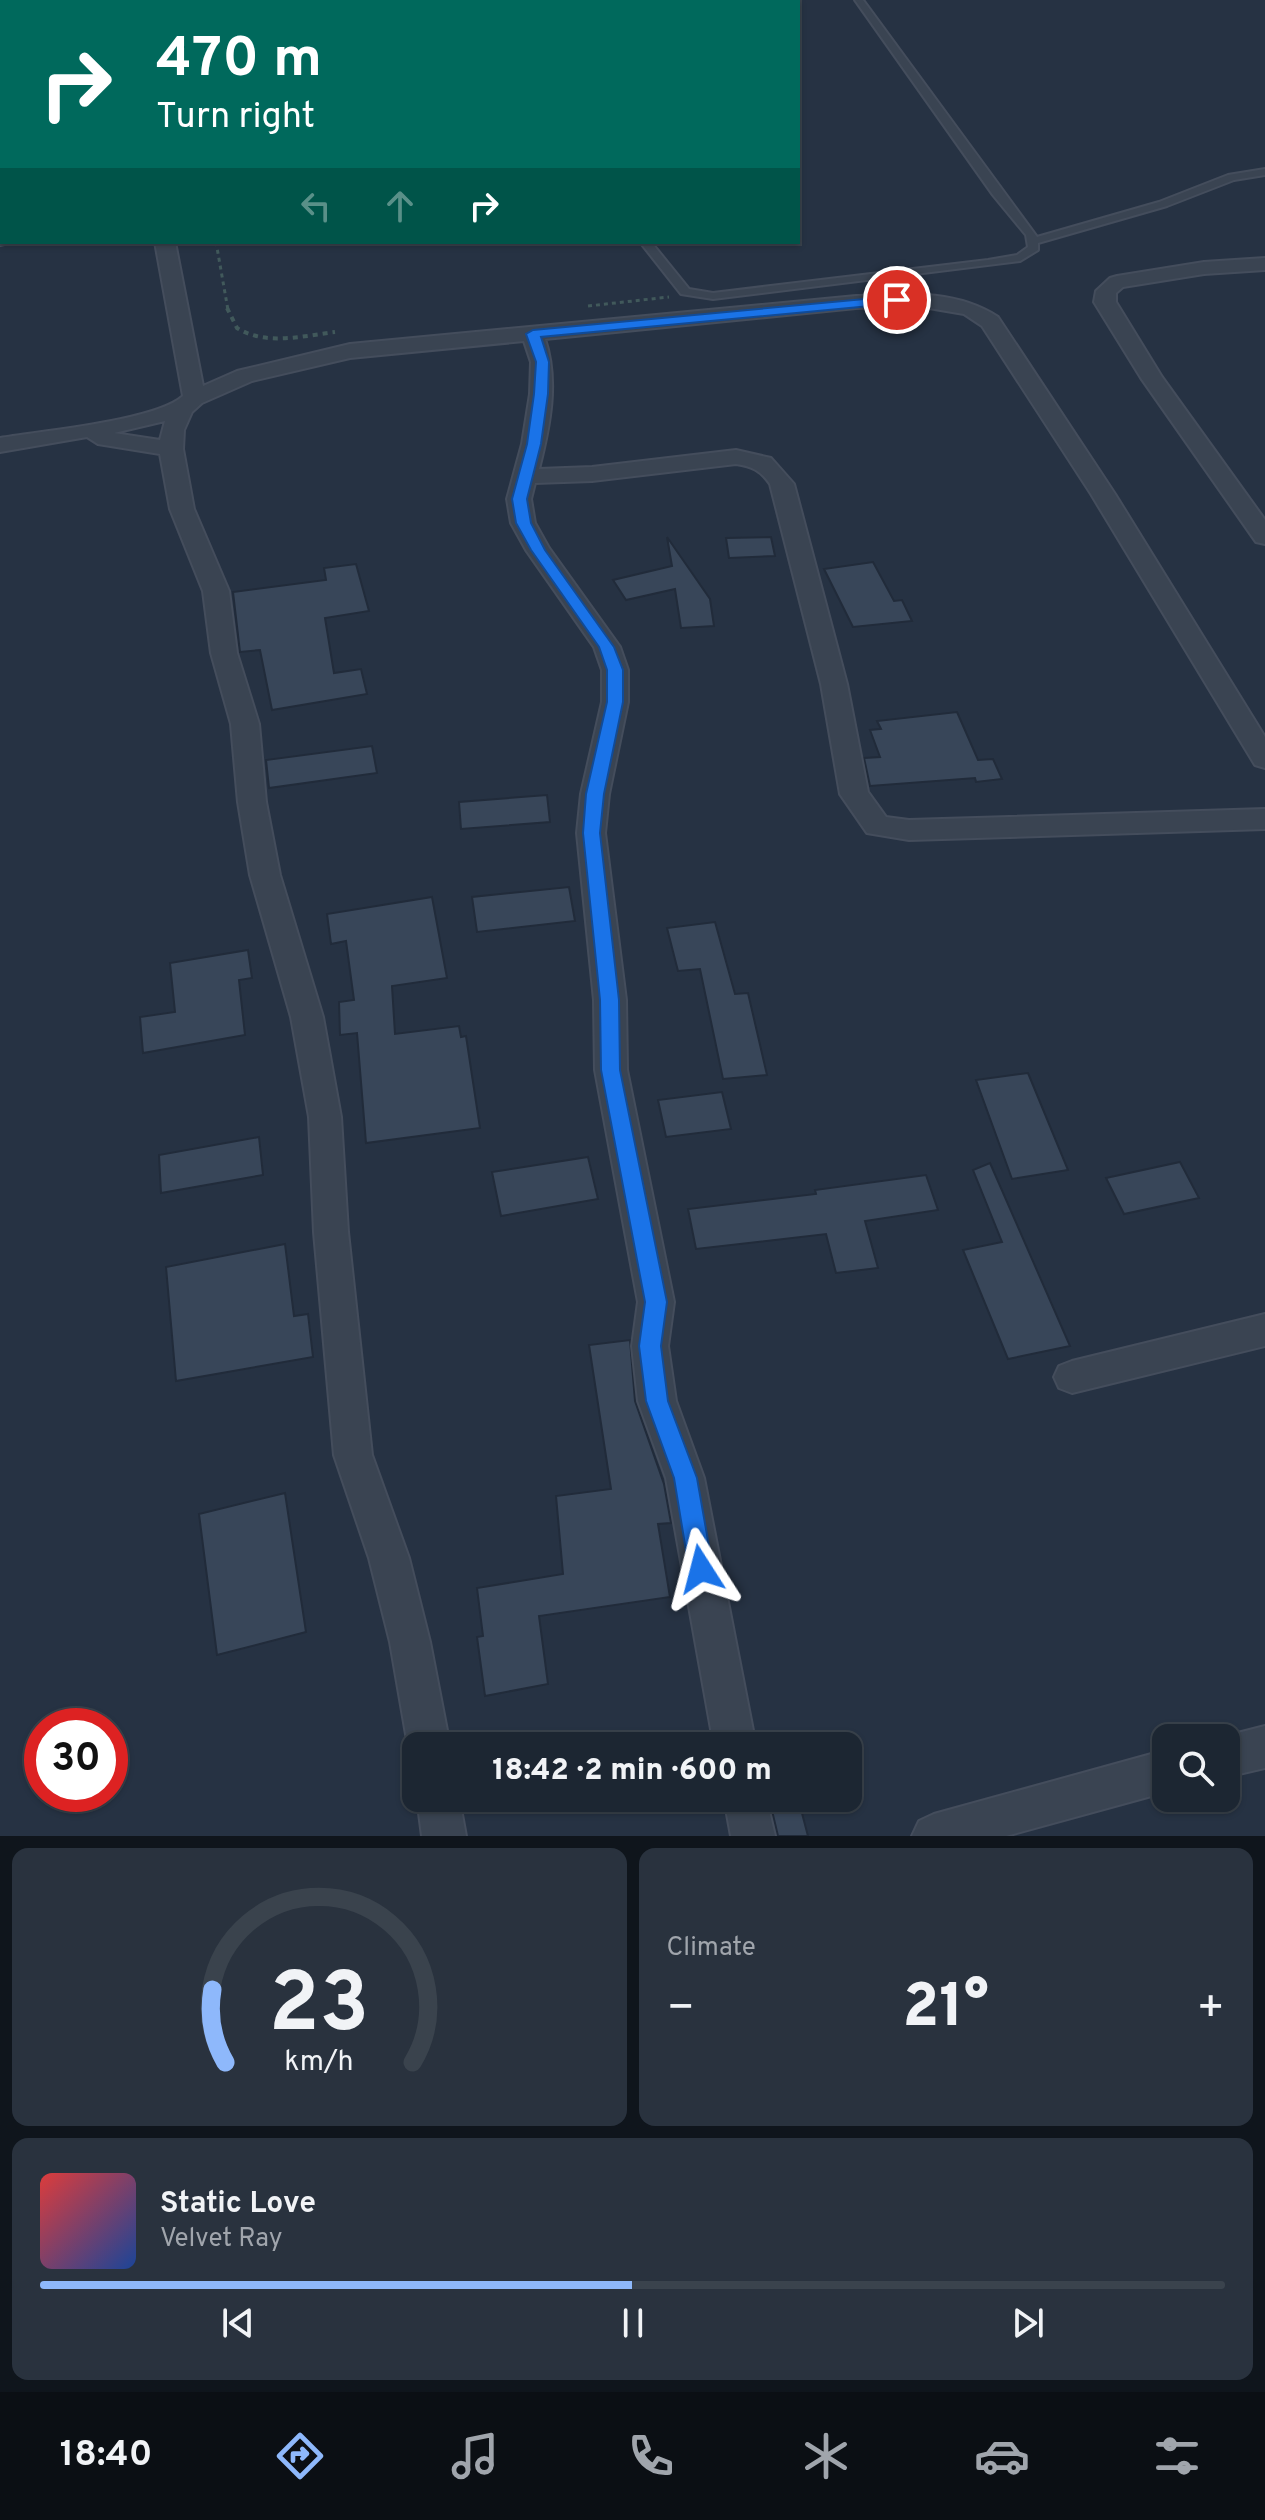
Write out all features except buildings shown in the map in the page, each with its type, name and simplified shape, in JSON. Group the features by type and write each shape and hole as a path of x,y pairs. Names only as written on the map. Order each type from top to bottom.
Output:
{"street":[{"path":"165,244 188,404 173,430 171,449 182,509 216,591 224,653 245,724 252,802 265,875 307,1017 325,1117 334,1259 353,1455 389,1558 410,1642 426,1732"},
{"path":"1265,264 1204,268 1117,282 1106,291 1105,302 1152,378 1265,537"},
{"path":"0,445 81,434 188,404 245,376 350,351 897,300 945,303 980,313 1017,360 1265,759"},
{"path":"533,334 542,362 534,444 519,499 523,523 538,550 607,647 615,670 615,702 595,794 591,833 610,1000 611,1070 656,1302 650,1346 657,1401 685,1478 732,1732"},
{"path":"81,434 171,449"},
{"path":"527,476 592,474 736,457 754,459 773,469 782,484 834,684 854,794 877,826 909,830 1265,819"},
{"path":"1072,1377 1265,1330"},
{"path":"1240,1753 1265,1747"},
{"path":"934,1836 1152,1775"},
{"path":"440,1812 444,1836"},
{"path":"748,1812 753,1836"}],"lane":[{"path":"647,244 685,292 713,296 988,263 1020,258 1034,248 1034,241 859,0"},
{"path":"1034,241 1163,204 1232,177 1265,172"}],"path":[{"path":"216,244 230,320 244,335 266,339 345,331"},
{"path":"583,306 694,295"}],"route":[{"path":"701,1569 685,1478 657,1401 650,1346 656,1302 611,1070 610,1000 598,916 591,833 595,794 615,702 615,670 607,647 538,550 523,523 519,499 534,444 541,394 542,362 533,334 897,300"}]}
